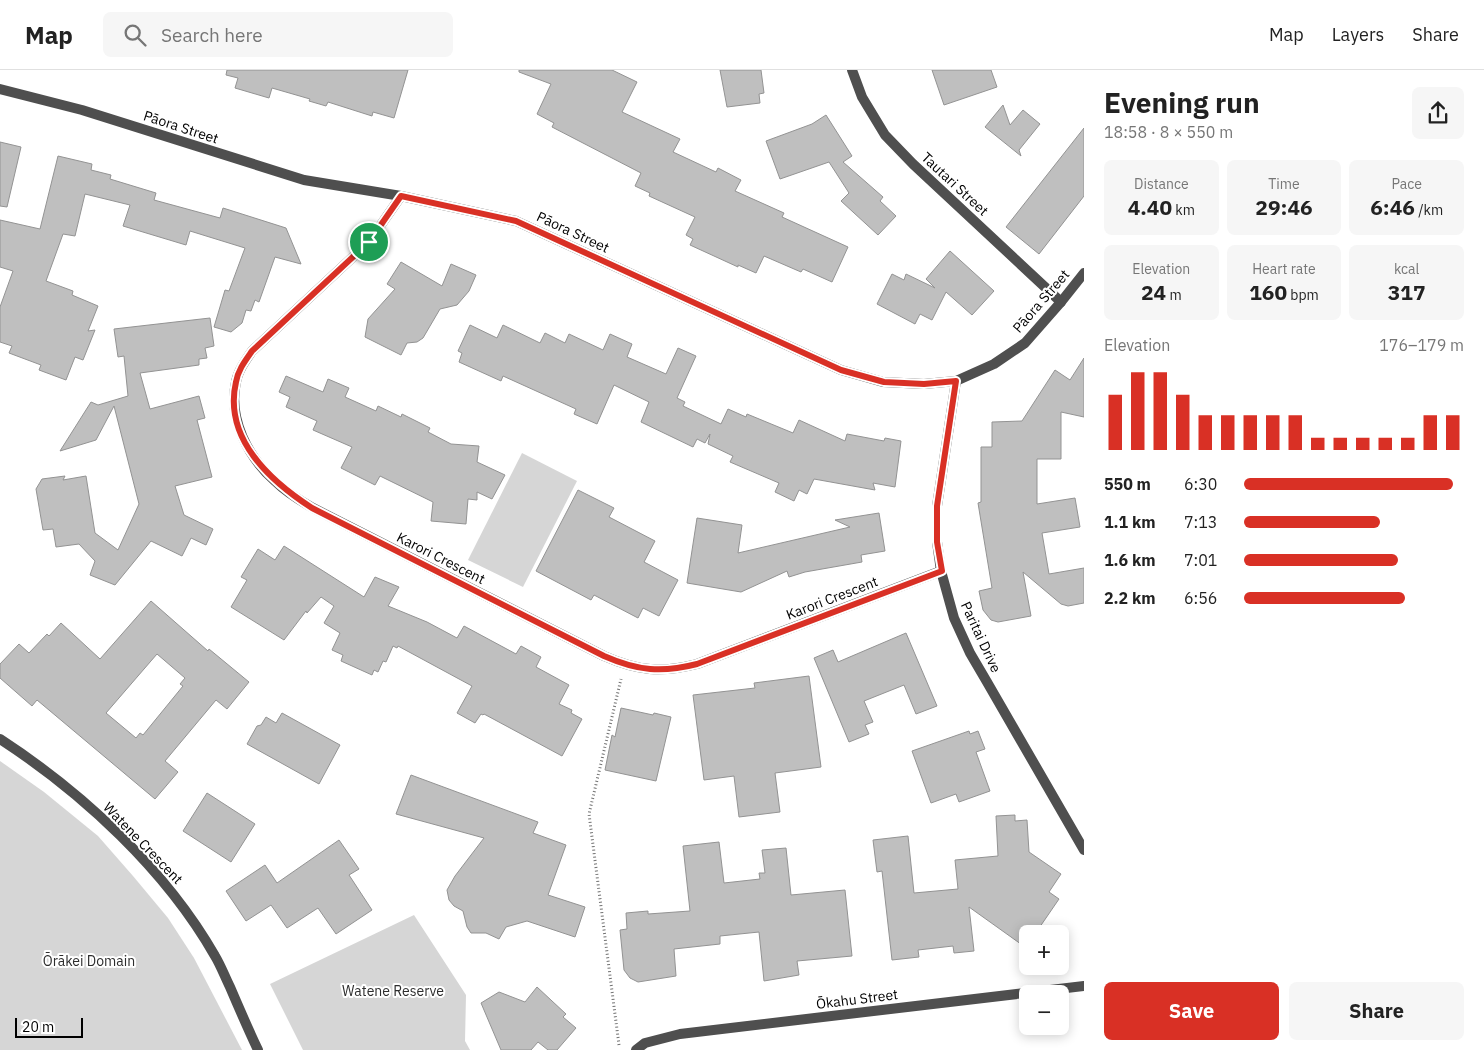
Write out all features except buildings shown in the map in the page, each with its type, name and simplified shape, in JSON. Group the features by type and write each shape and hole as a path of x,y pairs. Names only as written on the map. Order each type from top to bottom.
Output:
{"street":[{"name":"Tautari Street","path":"852,70 862,97 885,135 1061,302"},
{"name":"Pāora Street","path":"0,89 82,110 304,180 401,196 516,221 841,370 884,382 924,384 956,381 994,364 1024,343 1084,273"},
{"name":"Karori Crescent","path":"401,196 369,242 252,351 242,365 236,381 235,414 239,430 260,466 291,495 312,508 604,656 624,665 644,670 680,668 697,664 942,571"},
{"name":"Paritai Drive","path":"956,381 937,506 937,542 954,618 970,653 1084,850"},
{"name":"Watene Crescent","path":"0,739 30,758 93,810 139,854 176,896 216,957 258,1050"},
{"name":"Ōkahu Street","path":"636,1050 644,1043 680,1034 1084,986"}],"path":[{"path":"619,1045 589,814 624,665"}],"green space":[{"path":"522,453 577,481 523,587 468,560"},
{"name":"Ōrākei Domain","path":"0,761 44,792 98,836 133,876 168,918 194,958 242,1050 0,1050"},
{"name":"Watene Reserve","path":"414,915 466,995 465,1041 470,1050 303,1050 270,984"}],"route":[{"path":"401,196 516,221 841,370 884,382 924,384 956,381 937,506 937,542 942,571 697,664 680,668 644,670 624,665 604,656 312,508 291,495 274,481 260,466 248,448 239,430 235,414 234,397 236,381 242,365 252,351 369,242 401,196"}]}
